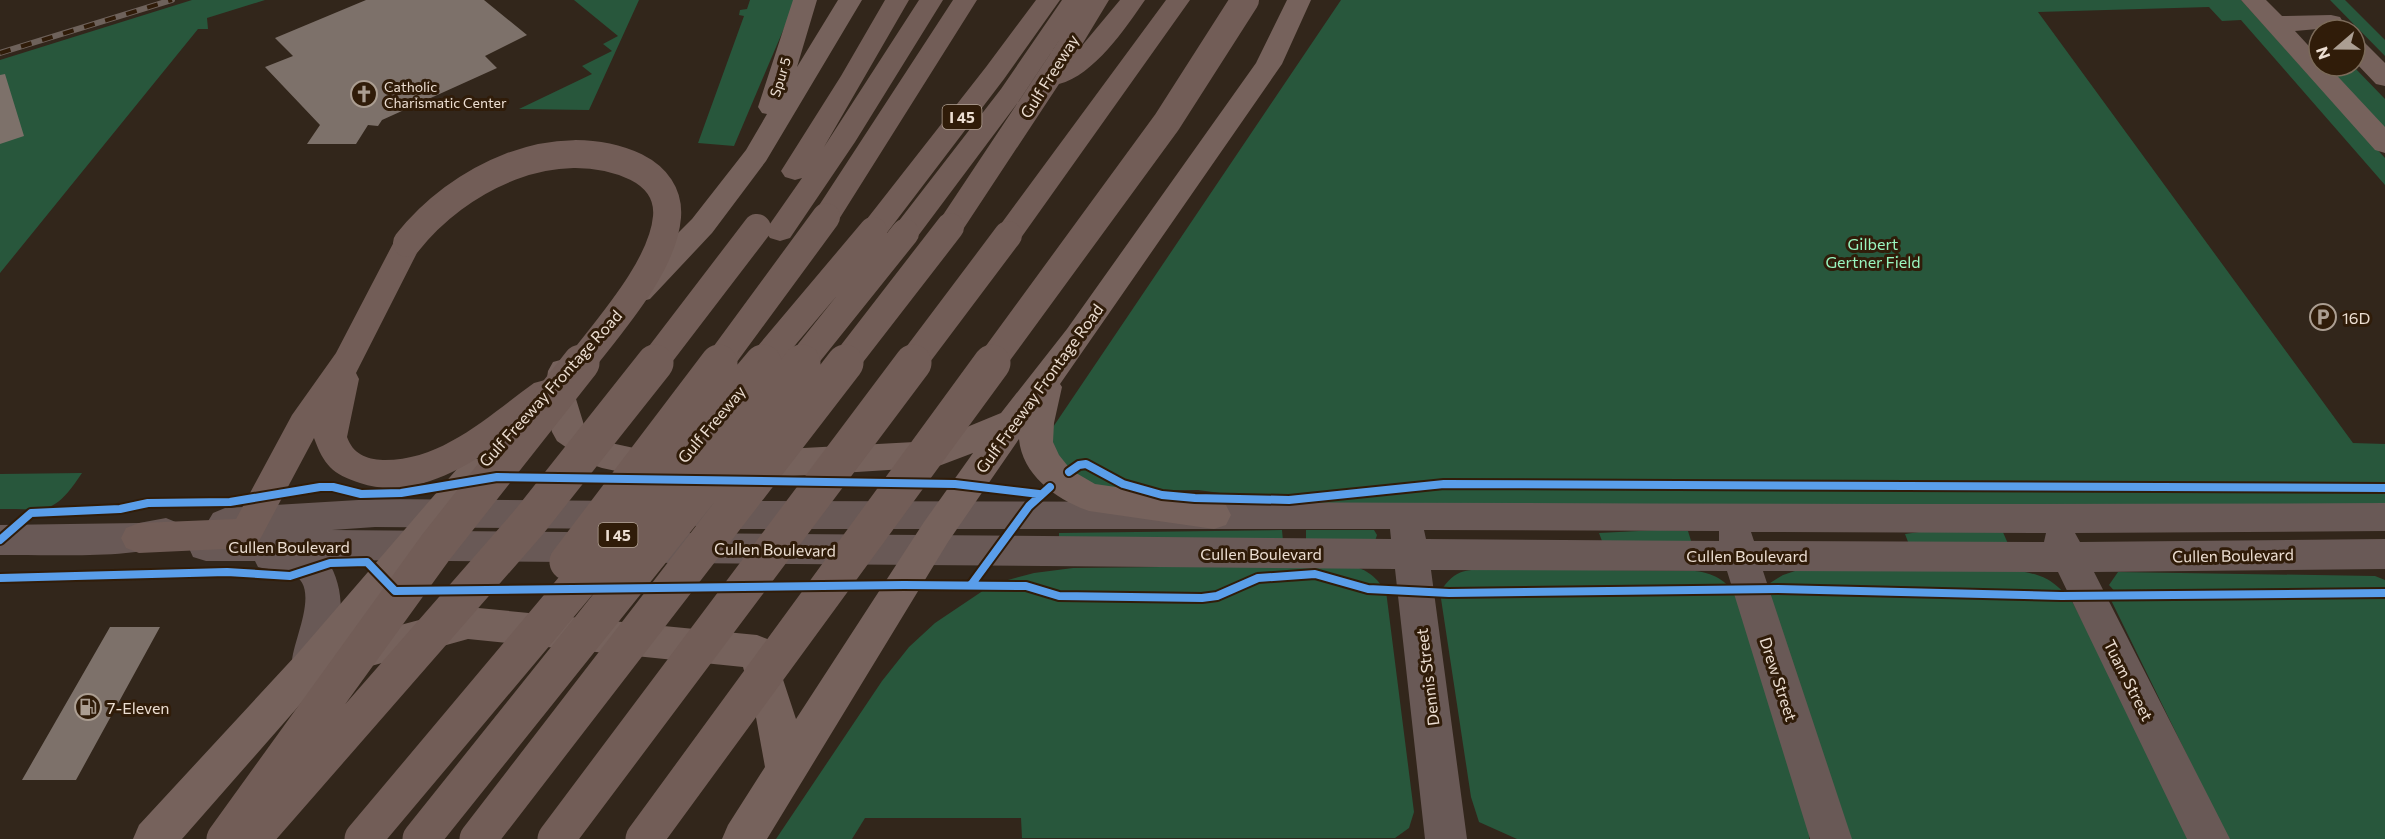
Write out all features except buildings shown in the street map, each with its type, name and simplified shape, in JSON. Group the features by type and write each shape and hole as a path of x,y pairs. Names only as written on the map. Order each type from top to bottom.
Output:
{"highway":[{"path":"252,839 529,522 591,472 695,346 768,230 897,0"},
{"path":"768,230 841,142 931,0"},
{"path":"361,839 763,305 826,217 965,0"},
{"name":"Gulf Freeway","path":"421,839 889,232 995,73 1048,0"},
{"name":"Gulf Freeway","path":"361,839 1010,95 1074,0"},
{"name":"Gulf Freeway","path":"478,839 950,227 1097,0"},
{"path":"1042,88 1095,49 1133,0"},
{"path":"556,839 1008,235 1178,0"},
{"path":"644,839 1167,122 1245,0"},
{"path":"147,542 246,533 304,424 348,360 407,243 446,201 489,177 541,157 584,153 617,159 649,174 665,192 669,210 662,240 641,280 583,362 458,518 225,839"},
{"path":"348,360 330,437 344,461 359,470 376,473 394,473 439,464 466,449 555,381"}],"main road":[{"name":"Spur 5","path":"756,155 805,0"},
{"name":"Gulf Freeway Frontage Road","path":"154,839 311,665 411,545 555,381 702,226 756,155 850,0"},
{"name":"Gulf Freeway Frontage Road","path":"743,839 948,515 1269,64 1299,0"},
{"path":"1269,64 1311,0"},
{"path":"2253,0 2385,144"},
{"path":"2310,0 2327,18"},
{"path":"2274,24 2307,25"},
{"path":"2367,59 2385,78"},
{"path":"1050,374 1037,423 1036,442 1045,463 1059,480 1089,497 1214,515"},
{"path":"555,381 569,432 602,455 677,469 936,454 1013,422"},
{"path":"311,665 468,623 757,652 775,712 786,769"}],"street":[{"name":"Cullen Boulevard","path":"253,520 375,513 437,516 1405,515 2381,523"},
{"name":"Dennis Street","path":"1405,515 1417,591 1446,839"},
{"name":"Drew Street","path":"1730,518 1831,839"},
{"name":"Tuam Street","path":"2051,519 2087,596 2210,839"},
{"name":"Cullen Boulevard","path":"0,540 924,551 2070,557 2385,554"},
{"path":"147,542 297,558 313,568 323,587 321,619 311,665"}],"green space":[{"path":"192,0 265,0 207,18 208,29 198,29 0,273 0,60"},
{"path":"574,0 639,0 589,110 519,109 592,74 582,66 612,51 603,44 618,36"},
{"path":"750,0 796,0 734,146 698,143 744,16 739,15 740,10 747,9"},
{"name":"Gilbert Gertner Field","path":"1341,0 2241,0 2307,72 2307,78 2312,78 2385,158 2385,185 2241,20 2222,21 2209,7 2038,12 2353,443 2385,444 2385,506 1255,506 1220,493 1198,490 1104,491 1074,486 1047,436"},
{"path":"2330,0 2345,0 2363,18 2348,18"},
{"path":"2367,22 2385,40 2385,56 2367,38"},
{"path":"2336,78 2365,78 2385,99 2385,133"},
{"path":"82,473 64,497 48,507 0,509 0,474"},
{"path":"1282,530 1283,541 1059,542 1059,533"},
{"path":"1306,530 1374,530 1377,535 1375,541 1306,540"},
{"path":"2002,530 2009,546 1910,547 1905,534 1926,531"},
{"path":"1688,531 1692,544 1602,541 1599,533"},
{"path":"1346,565 1369,573 1386,591 1414,812 1409,828 1395,838 1022,838 1021,818 865,818 852,839 776,839 882,681 909,647 935,623 993,584 1034,573 1073,568"},
{"path":"1470,570 1695,571 1710,574 1731,588 1740,600 1810,818 1809,839 1517,839 1479,822 1471,797 1440,592 1457,574"},
{"path":"1798,570 2014,570 2041,576 2053,583 2073,603 2194,839 1849,839 1772,608 1770,583"},
{"path":"2118,572 2375,576 2385,580 2385,839 2228,839 2111,600 2118,595 2109,585"}],"railway":[{"path":"0,53 172,0"}],"cycle path":[{"path":"1069,472 1079,465 1086,464 1123,484 1162,495 1289,500 1444,484 2385,488"},
{"path":"0,540 31,513 120,509 148,503 230,502 320,487 333,487 361,494 401,493 497,477 955,484 1039,494"},
{"path":"971,585 1029,506 1050,487"},
{"path":"0,578 227,572 290,576 330,563 367,562 395,591 904,585 1026,586 1059,596 1202,598 1217,596 1258,578 1315,574 1368,589 1449,593 1778,589 2061,596 2385,593"}],"place":[{"name":"Catholic Charismatic Center","path":"364,94"},
{"name":"16D","path":"2323,317"},
{"name":"7-Eleven","path":"88,707"}]}
